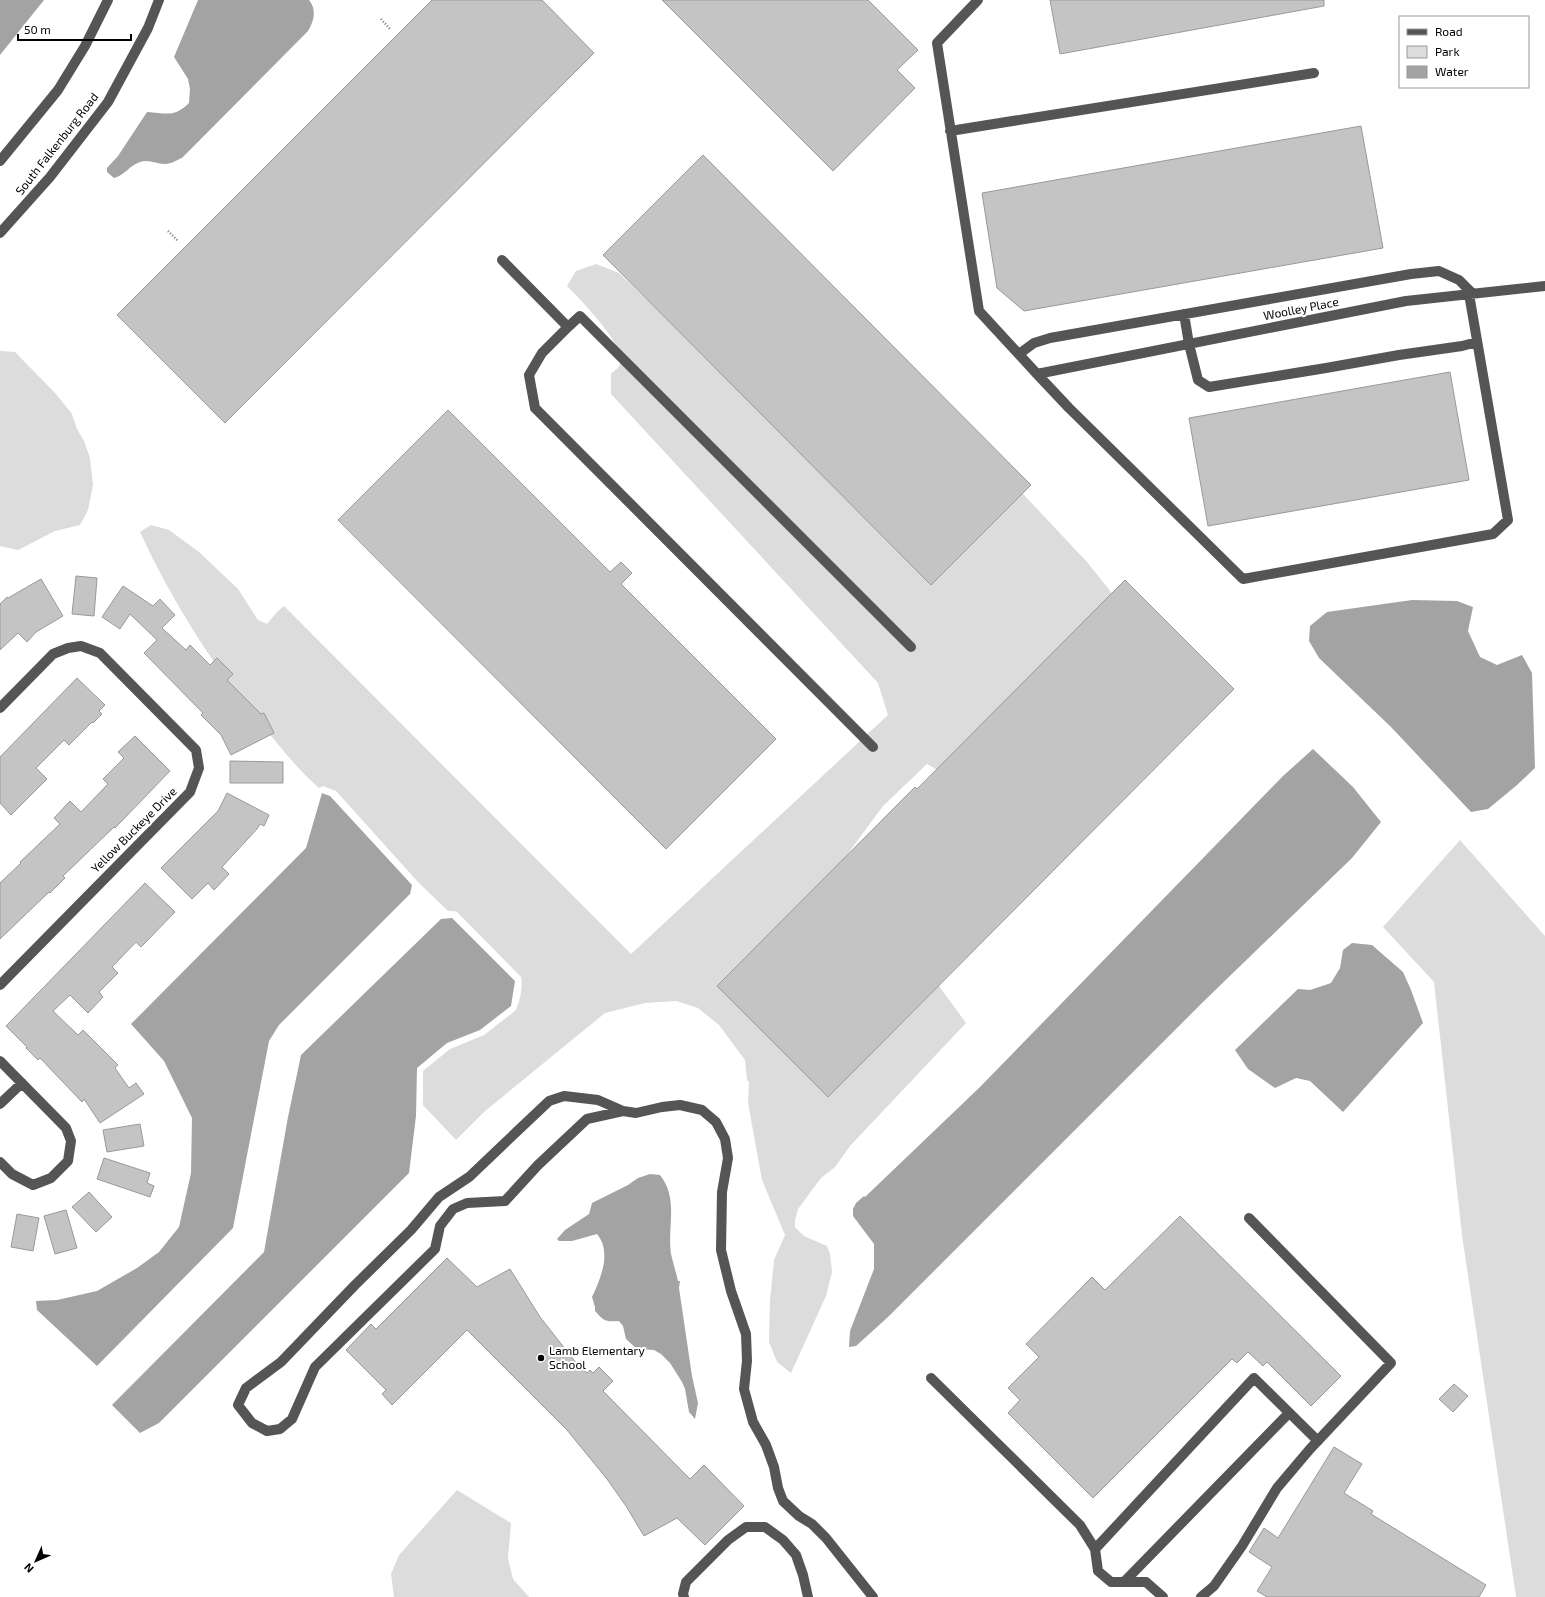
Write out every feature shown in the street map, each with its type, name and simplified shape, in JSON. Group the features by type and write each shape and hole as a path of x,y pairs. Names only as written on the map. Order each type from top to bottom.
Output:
{"street":[{"path":"0,161 58,90 85,46 108,0"},
{"name":"South Falkenburg Road","path":"0,233 50,177 108,102 148,28 159,0"},
{"path":"978,0 937,43 979,311 1069,408 1243,579 1493,534 1508,520 1477,342 1471,294 1459,280 1439,271 1050,338 1034,343 1019,354"},
{"path":"950,131 1314,73"},
{"path":"502,260 568,327"},
{"name":"Woolley Place","path":"1037,374 1406,301 1545,286"},
{"path":"1184,314 1189,344 1198,380 1209,387 1326,368 1399,354 1462,346 1477,342"},
{"path":"873,747 535,408 529,374 542,353 580,316 911,647"},
{"name":"Yellow Buckeye Drive","path":"0,708 53,654 68,648 82,646 100,653 196,750 199,768 190,792 0,985"},
{"path":"0,1061 66,1128 71,1141 68,1161 51,1178 33,1184 12,1174 0,1162"},
{"path":"0,1104 22,1083"},
{"path":"624,1110 587,1118 538,1165 505,1201 467,1203 453,1209 440,1226 435,1248 315,1367 292,1419 280,1429 267,1431 252,1423 238,1405 246,1388 281,1362 354,1285 411,1230 439,1197 469,1177 549,1101 564,1096 598,1100 636,1113 680,1104 702,1110 716,1122 725,1139 728,1158 722,1192 721,1250 731,1291 746,1334 747,1361 744,1389 753,1422 766,1445 774,1467 778,1488 783,1501 799,1516 812,1524 826,1538 873,1597"},
{"path":"1201,1597 1214,1586 1222,1575 1242,1546 1277,1488 1318,1441 1392,1363 1249,1218"},
{"path":"931,1378 1080,1525 1095,1550 1098,1570 1111,1582 1146,1582 1163,1597"},
{"path":"1095,1550 1254,1378 1318,1441"},
{"path":"1124,1582 1289,1413"},
{"path":"684,1597 683,1594 686,1582 728,1540 746,1527 765,1527 783,1540 796,1555 803,1575 808,1597"}],"path":[{"path":"381,19 390,29"},
{"path":"168,231 178,241"}],"green space":[{"path":"596,264 619,273 689,340 898,361 1087,562 1159,652 948,776 927,764 883,806 835,871 901,934 966,1023 850,1146 835,1167 821,1178 798,1209 795,1227 804,1236 827,1246 830,1254 832,1272 826,1296 791,1373 777,1362 769,1342 770,1301 774,1260 785,1235 762,1180 748,1103 749,1082 747,1080 745,1060 719,1025 698,1008 676,1001 645,1003 605,1013 484,1112 456,1140 423,1105 423,1071 450,1049 484,1035 515,1011 521,994 521,977 457,912 448,911 418,882 336,791 323,786 319,788 287,755 237,694 201,642 168,588 140,532 151,525 169,530 199,552 238,589 258,620 267,624 284,606 631,954 888,715 878,683 611,394 611,374 618,368 621,357 617,347 601,324 567,286 576,271"},
{"path":"0,351 15,352 56,394 72,414 90,458 93,485 88,510 80,525 55,531 18,550 0,546"},
{"path":"1460,840 1545,936 1545,1597 1516,1597 1462,1235 1434,982 1383,927"},
{"path":"457,1490 511,1523 508,1558 513,1579 529,1597 394,1597 391,1574 399,1555"}],"water":[{"path":"0,0 44,0 0,55"},
{"path":"198,0 309,0 312,4 314,16 308,31 182,158 167,164 146,161 136,163 121,175 114,178 107,172 107,168 118,156 147,112 170,114 179,111 189,103 190,89 188,79 174,57"},
{"path":"1412,600 1457,601 1473,607 1468,631 1480,657 1497,665 1522,655 1532,673 1535,768 1488,809 1471,812 1391,727 1319,658 1309,641 1310,626 1327,612"},
{"path":"1313,749 1353,787 1381,822 1352,858 1204,1001 888,1317 856,1346 849,1347 850,1331 874,1269 874,1244 853,1216 853,1209 856,1203 864,1196 865,1197 980,1087 1283,776"},
{"path":"322,793 330,796 412,885 410,894 279,1025 269,1041 233,1228 97,1366 37,1310 36,1301 57,1300 97,1291 137,1268 159,1252 179,1227 191,1173 192,1118 164,1061 131,1024 306,848"},
{"path":"452,918 515,981 511,1006 480,1030 447,1043 417,1068 416,1116 409,1173 159,1423 140,1433 112,1405 264,1252 288,1117 301,1055 441,919"},
{"path":"1352,943 1372,945 1403,972 1423,1023 1343,1112 1310,1081 1296,1078 1275,1088 1248,1069 1235,1050 1298,989 1310,990 1331,983 1340,968 1343,950"},
{"path":"650,1174 660,1175 666,1184 671,1203 671,1254 678,1281 680,1281 679,1288 692,1376 698,1403 695,1419 689,1412 685,1389 682,1382 670,1363 661,1354 654,1350 637,1349 626,1339 623,1326 619,1321 605,1320 595,1311 592,1297 599,1282 604,1265 604,1249 597,1234 572,1241 559,1241 557,1239 565,1230 589,1214 592,1203 628,1185 638,1178"}],"building":[{"path":"432,0 542,0 594,53 225,423 117,315"},
{"path":"662,0 868,0 918,50 897,70 915,88 833,171"},
{"path":"1050,0 1324,0 1324,6 1060,54"},
{"path":"1361,126 1383,248 1024,311 997,288 982,193"},
{"path":"703,155 1031,485 931,585 603,255"},
{"path":"1450,372 1469,480 1208,526 1189,418"},
{"path":"448,410 610,572 621,562 632,573 621,584 776,739 666,849 338,520"},
{"path":"76,576 97,578 94,616 72,614"},
{"path":"41,579 63,616 36,632 27,642 18,633 0,650 0,604 7,597 8,598"},
{"path":"1125,580 1234,689 828,1097 717,986 915,787 917,789"},
{"path":"123,586 153,606 160,599 175,615 162,628 186,650 190,645 210,665 217,658 233,674 227,680 261,714 264,713 274,733 231,755 221,735 201,715 203,713 144,653 157,640 130,614 120,629 102,617"},
{"path":"77,678 105,705 99,711 102,714 69,745 64,740 36,768 47,779 11,815 0,803 0,757"},
{"path":"135,736 170,771 115,828 114,827 63,876 65,878 50,893 49,892 0,939 0,883 60,824 54,818 70,801 81,812 108,784 103,779 124,758 118,752"},
{"path":"230,761 283,762 283,783 230,783"},
{"path":"227,793 269,815 264,826 260,824 222,867 229,874 214,890 208,883 192,899 161,868 218,811"},
{"path":"145,883 175,912 141,947 136,942 112,967 118,973 99,992 103,997 88,1013 70,995 53,1011 78,1035 83,1030 118,1065 115,1068 129,1088 136,1083 144,1094 100,1123 84,1099 82,1102 40,1058 38,1060 26,1048 27,1047 6,1026"},
{"path":"140,1124 144,1146 107,1152 103,1130"},
{"path":"104,1158 150,1173 147,1183 154,1186 150,1197 97,1179"},
{"path":"89,1192 112,1217 96,1232 72,1207"},
{"path":"66,1210 77,1248 55,1254 44,1216"},
{"path":"17,1214 39,1218 33,1251 11,1247"},
{"path":"1180,1216 1341,1376 1311,1406 1267,1362 1263,1366 1248,1352 1237,1363 1232,1359 1093,1498 1008,1413 1020,1400 1008,1388 1039,1357 1026,1344 1092,1277 1105,1290"},
{"path":"447,1258 477,1287 510,1269 540,1317 577,1364 587,1373 590,1370 593,1373 599,1367 613,1381 603,1391 690,1479 704,1465 744,1506 705,1545 677,1518 644,1536 626,1506 607,1479 567,1430 467,1330 392,1405 382,1394 386,1390 346,1350 371,1324 376,1329"},
{"path":"1454,1384 1468,1396 1453,1412 1439,1399"},
{"path":"1334,1447 1362,1464 1344,1493 1373,1511 1371,1514 1486,1585 1479,1597 1267,1597 1257,1591 1272,1567 1249,1552 1264,1528 1278,1538"}],"place":[{"name":"Lamb Elementary School","path":"541,1358"}]}
